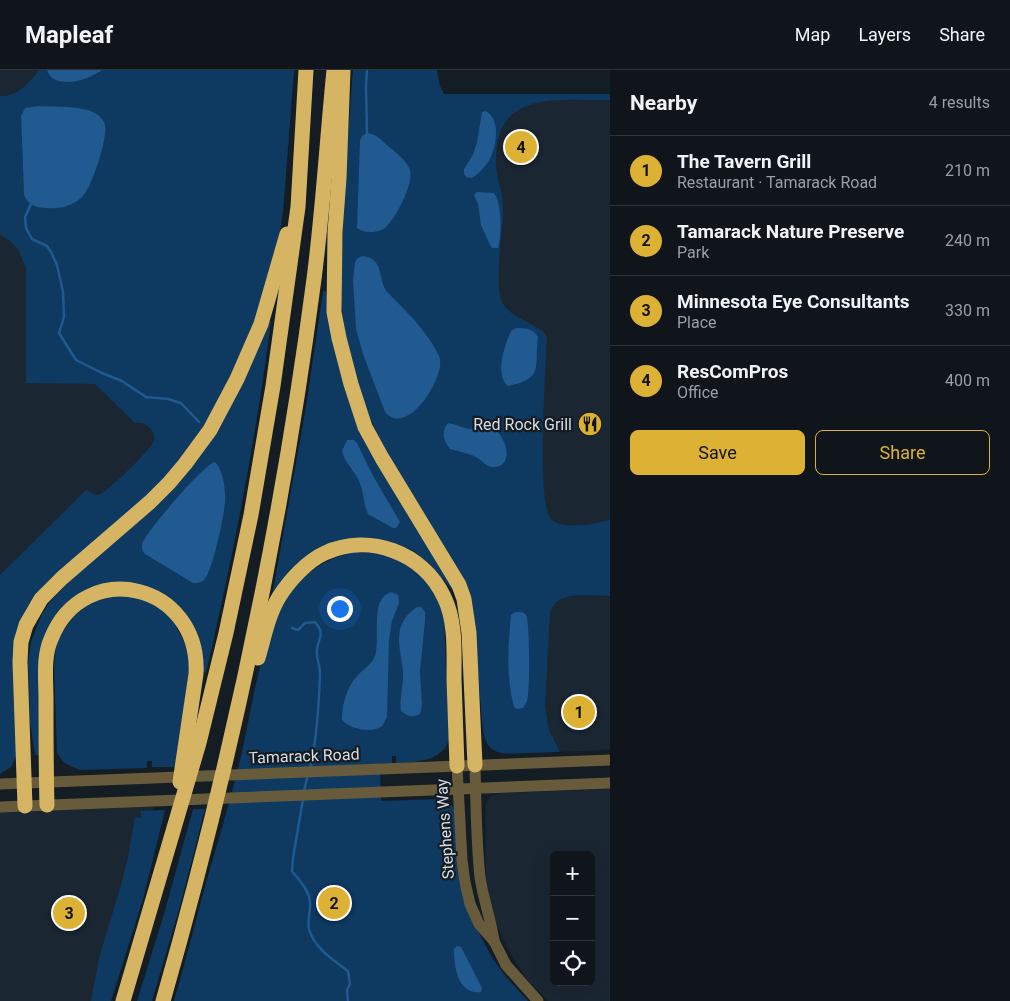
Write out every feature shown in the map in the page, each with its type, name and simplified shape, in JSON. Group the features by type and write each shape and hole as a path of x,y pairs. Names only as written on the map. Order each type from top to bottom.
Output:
{"highway":[{"path":"123,1001 195,761 250,515 274,376 298,207 306,70"},
{"path":"163,1001 227,757 269,556 292,423 320,226 334,70"},
{"path":"343,70 335,232 334,312 351,384 365,427 459,585 464,599 469,633 475,765"},
{"path":"25,806 20,662 22,642 30,616 41,599 62,578 117,531 168,483 210,430 234,386 261,324 282,249 298,207"},
{"path":"227,757 278,598 294,577 323,553 346,547 368,545 389,548 410,558 435,583 447,604 454,658 457,766"},
{"path":"47,805 46,659 50,640 58,625 76,605 88,598 101,592 119,589 146,593 162,601 178,615 188,630 194,644 196,666 190,725 169,848"}],"street":[{"name":"Tamarack Road","path":"0,784 610,760"},
{"name":"Stephens Way","path":"475,765 480,876 484,898 492,923 494,941"},
{"name":"Stephens Way","path":"457,766 461,851 464,882 470,904 479,924 494,941 512,973 538,1001"},
{"path":"0,807 610,782"}],"shaded area":[{"path":"0,70 294,70 283,212 276,256 84,552 54,575 38,592 18,630 16,756 11,767 0,774"},
{"path":"39,70 47,70 47,73 94,76 102,70 294,70 283,212 276,256 267,294 215,411 164,480 84,552 50,579 31,602 16,756 11,767 0,774 0,575 86,490 99,495 106,490 146,452 154,441 152,430 149,427 143,423 135,423 95,384 26,383 26,268 18,249 9,240 0,235 0,96 17,92","holes":["38,106 91,112 105,125 103,142 90,184 85,193 71,205 61,208 34,206 26,199 24,192 22,113 27,108"]},
{"path":"47,70 102,70 81,80 64,82 56,80"},
{"path":"353,70 437,70 440,86 444,94 610,94 610,100 551,101 533,104 518,111 506,122 498,138 496,162 503,205 499,270 501,299 510,312 538,328 547,337 543,462 546,508 551,519 563,524 589,525 610,519 610,596 584,595 567,597 554,605 550,613 545,707 549,730 560,752 504,753 498,752 488,745 483,731 473,619 365,407 345,333 342,308 341,269"},
{"path":"610,94 610,750 502,754 491,749 485,740 476,649 342,308 399,95"},
{"path":"38,106 69,107 85,110 98,115 105,125 102,151 90,184 82,197 65,207 36,207 30,204 24,195 21,116 25,108"},
{"path":"485,111 490,114 495,124 496,137 494,149 481,170 472,178 466,177 464,169 473,155 482,112"},
{"path":"367,133 379,138 401,157 408,166 411,176 407,191 395,216 386,227 380,231 372,232 357,228 360,141 362,136"},
{"path":"477,192 494,193 497,198 501,220 498,248 491,247 481,225 478,204 474,195"},
{"path":"363,256 375,261 378,265 387,292 423,330 440,359 440,368 430,392 413,412 403,418 394,418 385,412 363,354 356,329 353,280 355,262"},
{"path":"323,291 326,291 339,359 456,588 452,590 429,564 407,548 386,543 345,542 272,596 306,407"},
{"path":"268,320 271,321 251,453 206,673 202,671 198,641 133,585 57,616 39,755 35,755 30,722 28,662 31,642 41,616 49,603 82,568 166,490"},
{"path":"516,328 531,330 538,337 537,363 533,375 528,379 508,386 502,375 502,359 511,331"},
{"path":"448,423 468,429 486,427 494,429 499,433 505,445 506,458 504,463 499,466 490,467 472,455 450,449 444,436 444,429"},
{"path":"347,440 354,440 357,443 372,474 400,522 396,528 368,514 360,483 343,455 342,451"},
{"path":"215,462 222,475 224,486 223,519 211,566 203,581 193,583 145,554 142,546 148,533 178,497 200,473"},
{"path":"356,552 389,554 427,578 444,615 449,740 440,753 434,757 419,761 396,763 396,756 392,756 392,763 380,763 381,801 441,799 452,805 472,920 493,959 506,977 528,1001 174,1001 234,784 263,657 276,619 290,593 314,569 334,558"},
{"path":"391,592 398,595 399,603 392,621 389,640 387,717 381,727 371,730 360,729 350,726 342,720 344,701 351,684 374,659 377,648 377,620 380,602 384,596"},
{"path":"110,596 135,596 169,613 191,655 176,767 152,767 152,761 147,761 147,768 79,770 64,763 57,753 54,664 57,640 72,618 88,604"},
{"path":"417,607 421,607 425,612 420,671 422,705 420,714 408,716 401,711 403,671 399,636 403,621"},
{"path":"515,612 522,612 526,615 529,643 527,701 523,708 517,709 514,707 511,696 508,661 511,615"},
{"path":"610,789 610,1001 548,1001 527,979 516,963 493,916 486,885 485,806 490,797 499,793"},
{"path":"154,806 153,811 165,810 143,899 111,1001 0,1001 0,812"},
{"path":"193,809 205,809 180,906 152,1001 137,1001 164,914"},
{"path":"165,810 143,899 111,1001 91,1001 99,958 128,857 135,818 141,818 141,811"},
{"path":"457,946 461,947 482,988 481,992 473,992 467,989 458,978 454,956 454,949"}],"waterway":[{"path":"367,70 367,133"},
{"path":"32,202 25,217 26,228 32,239 47,246 57,265 63,292 64,317 59,333 76,360 122,381 146,397 168,399 181,403 199,422"},
{"path":"292,628 298,630 305,623 315,622 321,633 317,653 320,673 318,709 310,769"},
{"path":"304,791 308,774"},
{"path":"303,799 292,871 308,893 310,905 309,929 311,936 325,953 348,971 350,984 347,990 348,1001"}],"place":[{"name":"ResComPros","path":"521,147"},
{"name":"Red Rock Grill","path":"590,424"},
{"name":"The Tavern Grill","path":"579,712"},
{"name":"Tamarack Nature Preserve","path":"334,903"},
{"name":"Minnesota Eye Consultants","path":"69,913"}]}
